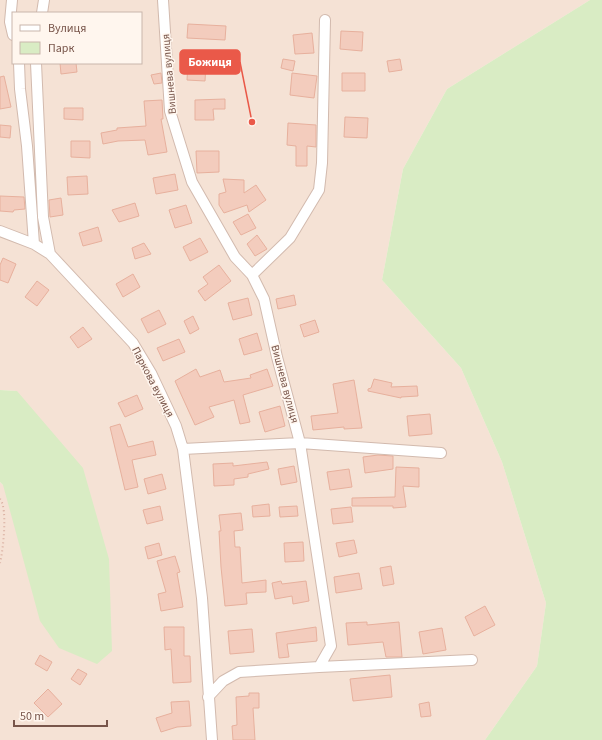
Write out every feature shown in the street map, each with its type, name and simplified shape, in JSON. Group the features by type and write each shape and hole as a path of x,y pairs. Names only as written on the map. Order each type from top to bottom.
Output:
{"street":[{"path":"12,0 10,22 12,31"},
{"path":"42,12 44,0"},
{"name":"Вишнева вулиця","path":"163,0 170,111 192,182 235,257 252,275 264,299 277,356 300,443 331,646 319,667"},
{"path":"252,275 290,238 319,190 322,163 325,20"},
{"path":"20,64 20,89 27,146 34,244"},
{"path":"36,64 43,217 50,254"},
{"name":"Паркова вулиця","path":"0,231 34,244 50,254 133,343 151,373 176,426 183,449 202,598 212,740"},
{"path":"183,449 300,443 441,453"},
{"path":"208,697 223,681 240,672 472,660"}],"path":[{"path":"0,499 3,503 4,523 0,563"}],"shaded area":[{"path":"0,0 590,0 447,89 403,169 382,280 461,368 502,462 546,603 537,666 485,740 0,740 0,482 3,485 17,391 0,390"}],"green space":[{"path":"590,0 602,0 602,740 485,740 537,666 546,603 502,462 461,368 382,280 403,169 447,89"},
{"path":"0,390 17,391 83,468 109,559 112,651 97,664 59,648 40,621 3,485 0,482"}],"building":[{"path":"188,24 226,26 225,40 187,38"},
{"path":"341,31 363,32 362,51 340,49"},
{"path":"312,33 314,53 295,54 293,35"},
{"path":"283,59 295,61 293,71 281,68"},
{"path":"400,59 402,70 389,72 387,61"},
{"path":"188,62 206,63 205,81 187,80"},
{"path":"60,64 76,64 77,72 61,74"},
{"path":"161,73 162,83 154,84 151,75"},
{"path":"292,73 317,76 314,98 290,95"},
{"path":"342,73 365,73 365,91 342,91"},
{"path":"4,76 11,107 0,109 0,77"},
{"path":"225,99 225,109 213,109 214,120 195,120 195,100"},
{"path":"162,100 163,119 161,119 167,152 148,155 145,140 118,141 103,144 101,133 117,130 117,128 146,126 144,101"},
{"path":"64,108 83,108 83,120 64,119"},
{"path":"345,117 368,118 367,138 344,137"},
{"path":"288,123 316,125 316,147 307,146 307,166 296,166 296,146 287,145"},
{"path":"0,125 11,126 10,138 0,137"},
{"path":"71,141 90,141 90,158 71,157"},
{"path":"196,151 219,151 219,172 197,173"},
{"path":"175,174 178,190 156,194 153,178"},
{"path":"87,176 88,194 68,195 67,177"},
{"path":"223,179 244,180 244,193 256,185 266,200 249,212 247,205 224,213 219,205 219,194 226,192"},
{"path":"0,196 24,197 25,209 14,210 13,212 0,211"},
{"path":"61,198 63,215 50,217 49,200"},
{"path":"135,203 139,216 119,222 112,210"},
{"path":"186,205 192,223 175,228 169,210"},
{"path":"248,214 256,228 241,235 233,222"},
{"path":"98,227 102,241 83,246 79,233"},
{"path":"257,235 267,249 255,256 247,244"},
{"path":"200,238 208,252 190,261 183,247"},
{"path":"144,243 151,254 135,259 132,248"},
{"path":"3,258 16,264 8,283 0,280 0,265"},
{"path":"219,265 231,281 205,301 198,291 208,284 203,277"},
{"path":"133,274 140,287 123,297 116,284"},
{"path":"37,281 49,290 37,306 25,297"},
{"path":"294,295 296,305 278,309 276,299"},
{"path":"248,298 252,315 233,320 228,303"},
{"path":"159,310 166,324 148,333 141,319"},
{"path":"193,316 199,329 190,334 184,321"},
{"path":"315,320 319,332 304,337 300,325"},
{"path":"83,327 92,339 78,348 70,337"},
{"path":"257,333 262,350 244,355 239,339"},
{"path":"179,339 185,352 163,361 157,348"},
{"path":"196,369 200,377 220,370 224,382 251,378 250,375 267,369 273,386 243,395 250,422 240,424 234,400 209,407 214,417 195,425 175,381"},
{"path":"374,379 392,383 391,387 417,386 418,396 401,398 368,391 368,389 371,388"},
{"path":"354,380 362,428 344,429 344,427 313,430 311,416 338,413 333,384"},
{"path":"137,395 143,409 125,417 118,403"},
{"path":"280,406 285,426 265,432 259,412"},
{"path":"430,414 432,434 409,436 407,416"},
{"path":"120,424 128,447 153,441 156,455 132,460 138,487 125,490 110,427"},
{"path":"378,455 393,456 393,469 365,473 363,457"},
{"path":"267,462 269,469 248,474 248,477 234,479 234,485 214,486 213,464 233,463 233,466"},
{"path":"294,466 297,482 281,485 278,469"},
{"path":"396,467 419,468 419,487 403,486 406,507 393,508 393,506 352,506 352,498 395,497"},
{"path":"349,469 352,487 330,490 327,472"},
{"path":"162,474 166,489 148,494 144,479"},
{"path":"269,504 270,516 253,517 252,506"},
{"path":"160,506 163,520 147,524 143,510"},
{"path":"297,506 298,516 280,517 279,507"},
{"path":"351,507 353,522 333,524 331,509"},
{"path":"241,513 243,530 234,531 235,547 240,547 242,583 266,580 266,592 246,593 247,604 225,606 221,567 219,531 221,531 219,515"},
{"path":"354,540 357,553 339,557 336,543"},
{"path":"303,542 304,561 285,562 284,543"},
{"path":"159,543 162,555 148,559 145,547"},
{"path":"175,556 180,572 177,573 183,607 161,611 158,594 166,592 157,561"},
{"path":"391,566 394,584 383,586 380,568"},
{"path":"359,573 362,589 336,593 334,577"},
{"path":"281,581 282,584 306,581 309,601 293,604 292,596 275,599 272,583"},
{"path":"485,606 495,625 474,636 465,617"},
{"path":"367,622 367,625 399,622 402,657 386,657 383,642 348,645 346,623"},
{"path":"164,627 184,627 184,656 190,656 191,682 173,683 171,649 165,650"},
{"path":"316,627 317,641 287,644 289,657 279,658 276,633"},
{"path":"442,628 446,650 423,654 419,632"},
{"path":"252,629 254,652 230,654 228,631"},
{"path":"40,655 52,662 47,671 35,664"},
{"path":"78,669 87,674 80,685 71,679"},
{"path":"390,675 392,697 353,701 350,679"},
{"path":"48,689 62,704 48,717 34,703"},
{"path":"249,693 259,693 259,708 253,708 255,740 233,740 232,726 237,725 236,697 249,696"},
{"path":"189,701 191,726 177,727 161,732 156,718 172,713 171,702"},
{"path":"429,702 431,716 421,717 419,704"}],"place":[{"name":"Божиця","path":"252,122"}]}
